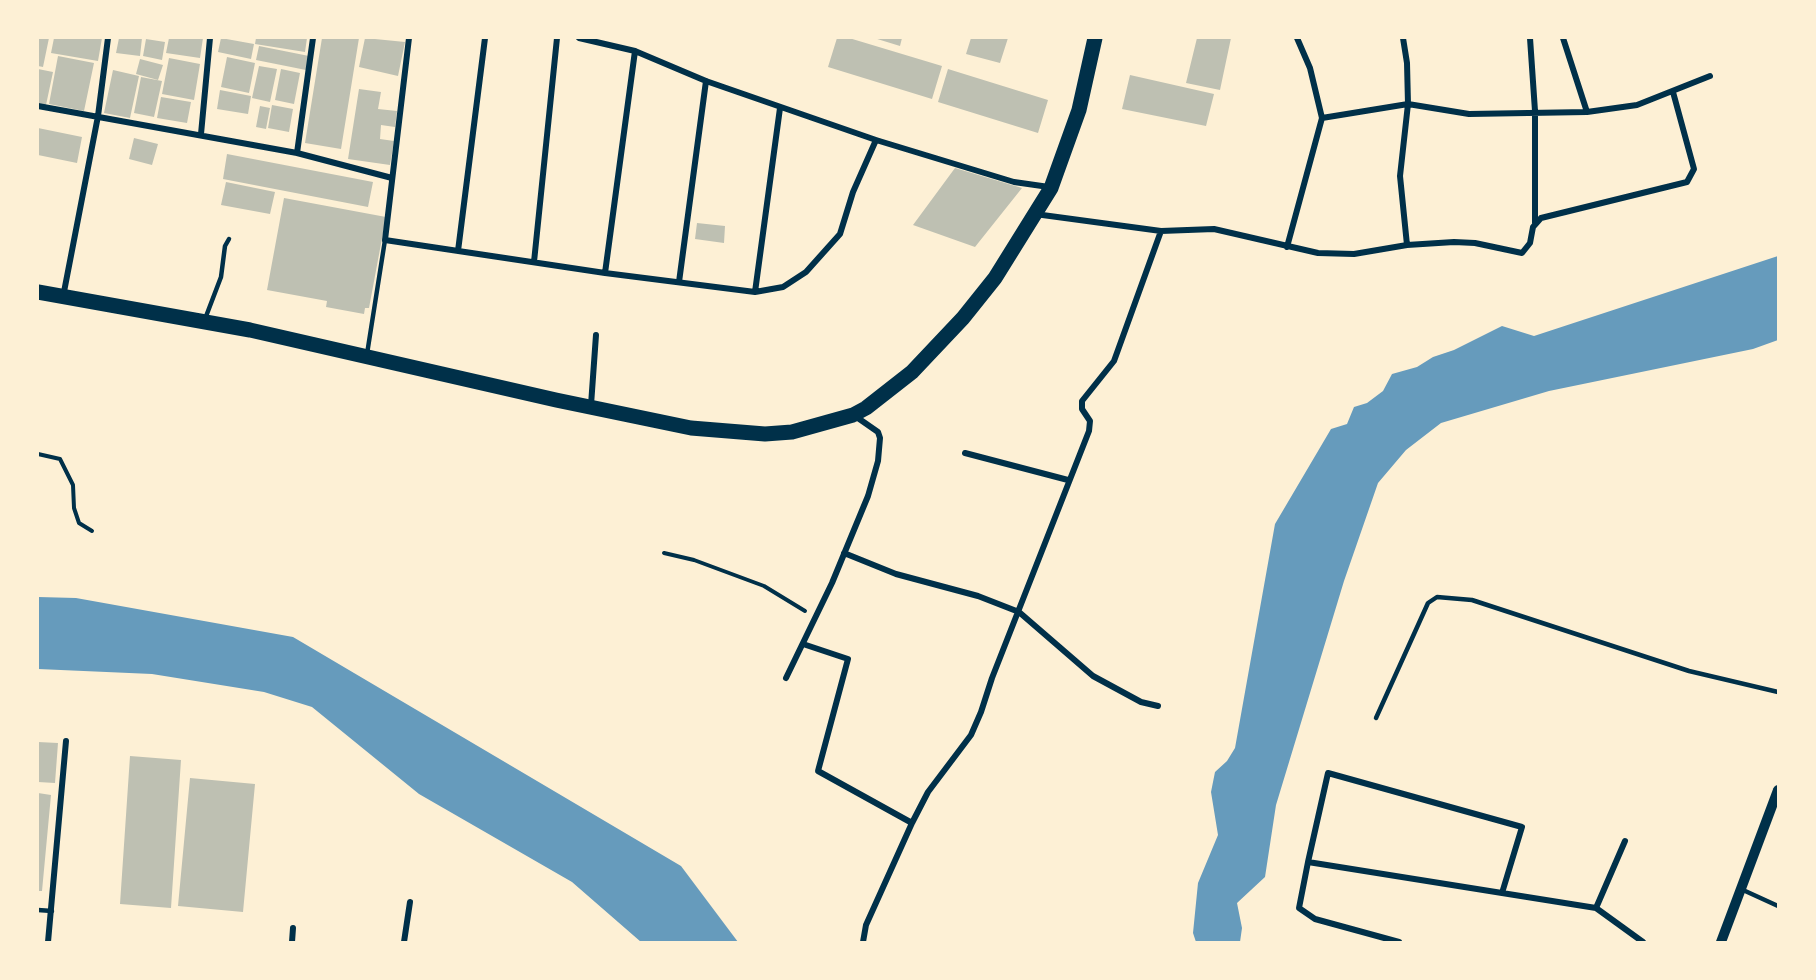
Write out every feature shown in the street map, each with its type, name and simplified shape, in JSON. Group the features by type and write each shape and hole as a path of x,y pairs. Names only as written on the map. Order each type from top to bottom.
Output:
{"main road":[{"path":"38,292 205,321 536,396 591,405 691,428 765,435 792,432 854,415 912,372 963,318 995,278 1051,188 1079,110 1095,38"}],"street":[{"path":"63,297 98,116 108,38"},
{"path":"201,134 210,38"},
{"path":"297,153 313,38"},
{"path":"409,38 385,240 605,273 755,292 783,287 806,273 832,246 840,234 853,192 876,140"},
{"path":"458,251 484,38"},
{"path":"534,262 557,38"},
{"path":"579,38 635,51 706,81 876,140 1014,182 1051,188"},
{"path":"1287,247 1322,118 1310,68 1297,38"},
{"path":"1403,38 1407,63 1408,104 1400,176 1407,245"},
{"path":"1035,214 1161,231 1214,229 1318,253 1354,254 1407,245 1475,243 1522,253 1530,243 1535,224 1535,111 1530,38"},
{"path":"1563,38 1587,112"},
{"path":"605,273 635,51"},
{"path":"1322,118 1408,104 1469,114 1535,111 1587,112 1637,105 1673,93 1710,76"},
{"path":"679,282 706,81"},
{"path":"1535,224 1548,215 1687,182 1694,169 1673,93"},
{"path":"38,106 297,153 392,178"},
{"path":"755,292 780,108"},
{"path":"863,942 871,912 928,792 971,735 1091,425 1082,409 1082,400 1114,361 1161,231"},
{"path":"591,405 596,334"},
{"path":"786,678 844,553 868,496 878,461 880,438 878,432 854,415"},
{"path":"965,453 1068,480"},
{"path":"844,553 896,574 978,596 1019,612 1093,676 1142,702 1158,706"},
{"path":"803,644 848,659 818,771 912,823"},
{"path":"48,942 66,741"},
{"path":"1399,942 1315,919 1299,908 1328,773 1522,827 1502,893"},
{"path":"1722,942 1779,790"},
{"path":"1596,908 1625,841"},
{"path":"1308,862 1596,908 1643,942"},
{"path":"404,942 410,902"},
{"path":"291,942 292,928"}],"lane":[{"path":"205,321 221,277 225,246 229,240"},
{"path":"366,356 385,240"},
{"path":"1376,718 1428,603 1437,597 1472,600 1689,671 1779,692"},
{"path":"1742,890 1779,906"},
{"path":"38,910 52,912"}],"path":[{"path":"38,454 60,459 73,485 74,508 79,523 92,531"},
{"path":"664,553 694,560 764,586 815,619"}],"water":[{"path":"1778,256 1778,340 1753,349 1549,391 1441,423 1406,450 1378,483 1344,581 1276,805 1265,877 1237,903 1242,928 1240,942 1196,942 1193,933 1198,883 1218,835 1211,792 1215,772 1227,761 1235,748 1275,524 1331,429 1347,424 1354,407 1367,403 1383,391 1392,374 1417,367 1433,357 1454,350 1502,326 1534,336"},
{"path":"38,597 76,598 293,637 681,866 738,942 641,942 572,882 419,794 312,707 264,692 152,674 38,669"}],"building":[{"path":"38,38 49,38 43,67 38,66"},
{"path":"54,38 102,38 98,61 51,53"},
{"path":"119,38 142,38 140,56 116,53"},
{"path":"169,38 203,38 200,58 166,53"},
{"path":"221,38 254,44 251,59 218,52"},
{"path":"256,38 307,38 305,52 255,44"},
{"path":"322,38 359,38 341,149 305,143"},
{"path":"365,38 405,42 398,76 359,67"},
{"path":"837,38 849,38 942,66 932,99 828,67"},
{"path":"874,38 902,38 900,46"},
{"path":"971,38 1008,38 1000,63 966,54"},
{"path":"1197,38 1231,38 1220,90 1186,83"},
{"path":"146,39 165,42 162,60 143,56"},
{"path":"259,46 309,56 306,70 256,60"},
{"path":"58,56 94,63 84,111 49,104"},
{"path":"227,57 255,63 249,93 221,87"},
{"path":"169,58 200,64 194,100 162,94"},
{"path":"140,59 163,65 158,80 136,74"},
{"path":"259,66 277,69 270,102 252,98"},
{"path":"38,69 53,72 46,105 38,104"},
{"path":"281,69 300,73 294,104 275,100"},
{"path":"948,69 1048,100 1038,133 938,102"},
{"path":"113,70 139,76 130,118 104,113"},
{"path":"1130,75 1214,94 1206,126 1122,109"},
{"path":"141,77 162,81 154,117 134,113"},
{"path":"359,89 381,92 378,109 397,111 395,127 381,125 380,139 394,141 390,165 348,159"},
{"path":"220,90 251,96 248,114 217,109"},
{"path":"161,97 191,102 187,123 157,118"},
{"path":"272,105 293,109 289,132 268,128"},
{"path":"260,106 270,108 266,129 256,127"},
{"path":"38,128 82,137 77,163 38,155"},
{"path":"134,138 158,144 152,165 129,159"},
{"path":"227,154 373,182 368,207 223,179"},
{"path":"955,168 1022,188 975,247 913,225"},
{"path":"226,182 275,192 270,214 221,205"},
{"path":"284,198 386,217 369,308 365,308 364,314 326,307 327,301 267,290"},
{"path":"697,223 725,226 724,243 695,239"},
{"path":"38,742 58,743 55,783 38,782"},
{"path":"130,756 181,760 171,908 120,904"},
{"path":"190,778 255,784 243,912 178,906"},
{"path":"38,793 51,795 42,891 38,891"}]}
